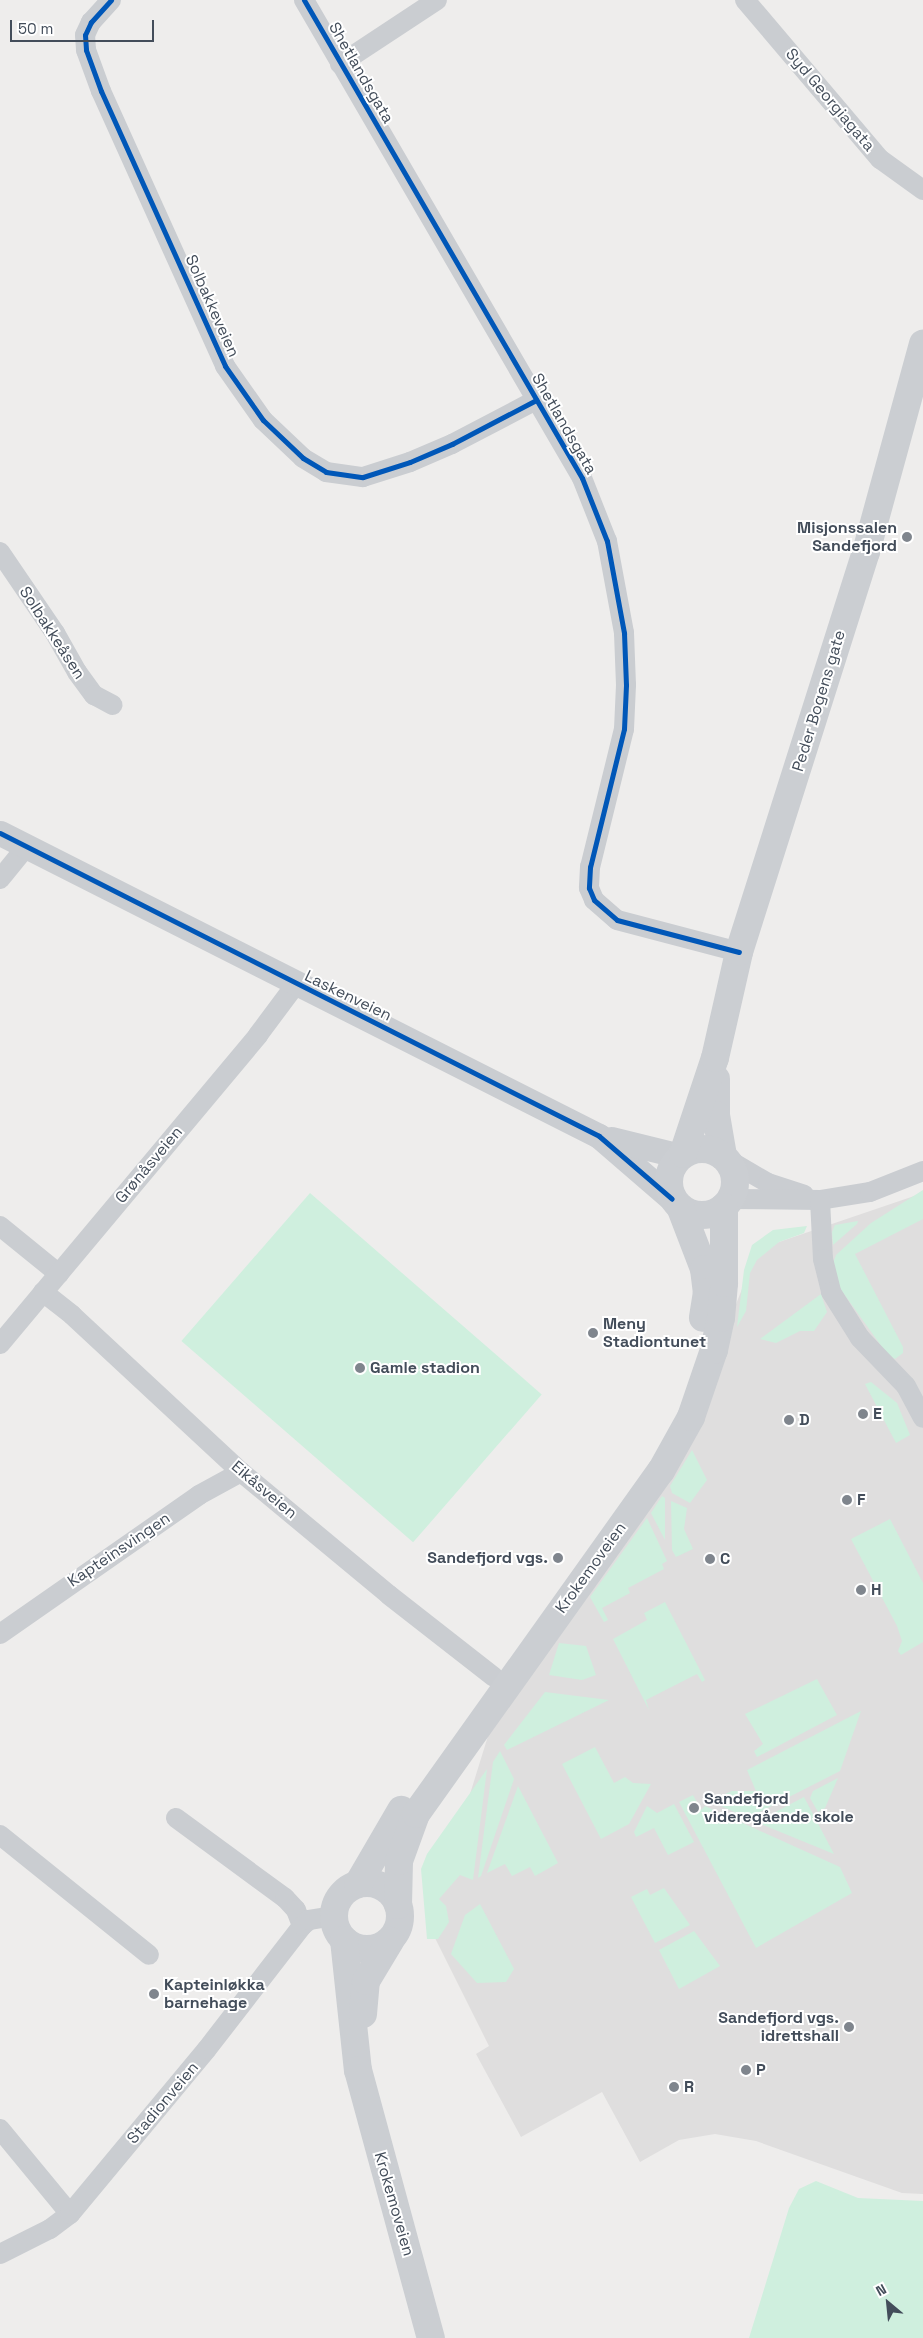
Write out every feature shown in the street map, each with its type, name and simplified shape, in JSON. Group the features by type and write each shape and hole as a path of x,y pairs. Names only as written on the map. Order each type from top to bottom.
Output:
{"main road":[{"name":"Peder Bogens gate","path":"682,1155 715,1058 739,952 866,552 923,344"},
{"name":"Peder Bogens gate","path":"715,1058 716,1115 724,1157"},
{"path":"705,1148 724,1157 735,1178 727,1203 706,1216 693,1215 676,1204 668,1186 669,1172 682,1155 705,1148"},
{"name":"Krokemoveien","path":"358,2070 366,1981 399,1923 399,1861 416,1814 661,1471 691,1417 714,1350 720,1318 724,1283 727,1203"},
{"name":"Krokemoveien","path":"431,2338 358,2070 344,1940 333,1916 340,1896 358,1884 420,1778 642,1473 677,1411 692,1371 707,1292 699,1252 676,1204"},
{"path":"358,1884 380,1885 394,1897 398,1905"},
{"path":"344,1940 360,1949 370,1949 390,1941"}],"street":[{"name":"Solbakkeveien","path":"111,0 91,22 85,35 86,50 101,91 224,366 263,420 296,452 326,472 363,477 452,444 536,400"},
{"name":"Shetlandsgata","path":"304,0 582,478 599,518 614,572 624,633 624,729 590,867 589,888 604,911 617,920 739,952"},
{"path":"340,64 437,0"},
{"name":"Syd Georgiagata","path":"745,0 880,159 923,190"},
{"name":"Solbakkeåsen","path":"0,552 55,633 82,680 94,695 113,705"},
{"name":"Laskenveien","path":"0,834 599,1136 637,1165 676,1204"},
{"path":"0,879 26,847"},
{"name":"Grønåsveien","path":"0,1344 296,984"},
{"name":"Laskenveien","path":"599,1136 682,1155"},
{"path":"724,1157 768,1183 818,1200"},
{"path":"727,1203 818,1200 870,1192 923,1171"},
{"path":"818,1200 823,1259 831,1292 860,1338 906,1386 923,1418"},
{"path":"0,1226 59,1274"},
{"name":"Eikåsveien","path":"43,1292 72,1315 241,1472 388,1595 494,1677"},
{"name":"Kapteinsvingen","path":"0,1634 198,1496 241,1472"},
{"path":"176,1818 285,1898 296,1910 302,1926 309,1920 333,1916"},
{"path":"0,1836 149,1955"},
{"name":"Stadionveien","path":"0,2254 50,2229 70,2214 207,2049 302,1926"},
{"path":"0,2129 70,2214"}],"shaded area":[{"name":"Sandefjord videregående skole","path":"923,1193 923,2194 902,2193 756,2141 715,2134 679,2140 640,2162 602,2092 521,2137 476,2054 489,2046 429,1926 502,1691 691,1417 758,1249"}],"green space":[{"path":"923,1190 923,1219 855,1254 903,1347 903,1353 895,1359 887,1354 839,1287 833,1263 836,1255 871,1223"},
{"name":"Gamle stadion","path":"310,1193 542,1394 413,1542 181,1341"},
{"path":"858,1221 833,1245 832,1232 835,1225"},
{"path":"807,1226 804,1233 779,1242 757,1260 750,1273 746,1311 737,1327 744,1270 752,1245 773,1230"},
{"path":"821,1294 827,1312 814,1331 800,1331 776,1343 760,1339"},
{"path":"871,1382 897,1403 910,1435 896,1443 865,1384"},
{"path":"692,1450 707,1480 690,1503 672,1493 670,1486"},
{"path":"662,1496 665,1498 665,1540 651,1513"},
{"path":"671,1501 687,1508 684,1529 693,1549 676,1557 672,1550"},
{"path":"647,1518 667,1561 662,1564 664,1569 628,1588 630,1593 602,1608 608,1620 604,1622 590,1597"},
{"path":"890,1519 923,1583 923,1642 901,1655 898,1651 902,1641 897,1626 851,1539"},
{"path":"665,1602 705,1680 702,1682 697,1674 646,1700 649,1710 613,1639 647,1620 644,1613"},
{"path":"559,1643 586,1646 596,1675 582,1680 549,1675"},
{"path":"817,1679 837,1715 757,1757 754,1751 763,1744 745,1714"},
{"path":"545,1692 609,1700 507,1750 504,1745"},
{"path":"861,1711 840,1771 748,1818 721,1806 718,1797 732,1791 756,1791 747,1770"},
{"path":"595,1747 614,1783 625,1777 633,1783 651,1784 629,1824 601,1839 562,1764"},
{"path":"500,1751 514,1779 481,1876 478,1878 493,1762"},
{"path":"487,1769 473,1880 460,1875 439,1899 446,1906 449,1922 438,1939 427,1939 421,1869 427,1854"},
{"path":"838,1778 825,1808 818,1812 810,1798 813,1791"},
{"path":"518,1786 558,1863 535,1876 530,1867 512,1876 505,1864 487,1873"},
{"path":"693,1795 701,1810 705,1806 840,1867 852,1893 756,1948 679,1802"},
{"path":"804,1797 834,1854 756,1822"},
{"path":"674,1804 694,1842 668,1855 654,1828 636,1837 634,1832 647,1806 657,1813"},
{"path":"664,1888 690,1925 655,1943 631,1897 647,1889 650,1895"},
{"path":"480,1904 514,1969 506,1982 477,1983 451,1954 465,1915"},
{"path":"694,1931 720,1966 679,1989 659,1950"},
{"path":"816,2181 858,2198 923,2201 923,2338 749,2338 789,2208 799,2189"}],"cycle path":[{"path":"111,0 91,22 85,35 86,50 101,91 225,366 263,420 303,458 326,472 363,477 410,462 452,444 536,400"},
{"path":"304,0 582,478 607,541 624,633 626,685 624,729 590,867 589,888 594,900 617,920 739,952"},
{"path":"0,833 599,1136 672,1199"}],"place":[{"name":"Misjonssalen Sandefjord","path":"907,537"},
{"name":"Meny Stadiontunet","path":"593,1333"},
{"name":"Gamle stadion","path":"360,1368"},
{"name":"E","path":"863,1414"},
{"name":"D","path":"789,1420"},
{"name":"F","path":"847,1500"},
{"name":"Sandefjord vgs.","path":"558,1558"},
{"name":"C","path":"710,1559"},
{"name":"H","path":"861,1590"},
{"name":"Sandefjord videregående skole","path":"694,1808"},
{"name":"Kapteinløkka barnehage","path":"154,1994"},
{"name":"Sandefjord vgs. idrettshall","path":"849,2027"},
{"name":"P","path":"746,2070"},
{"name":"R","path":"674,2087"}]}
